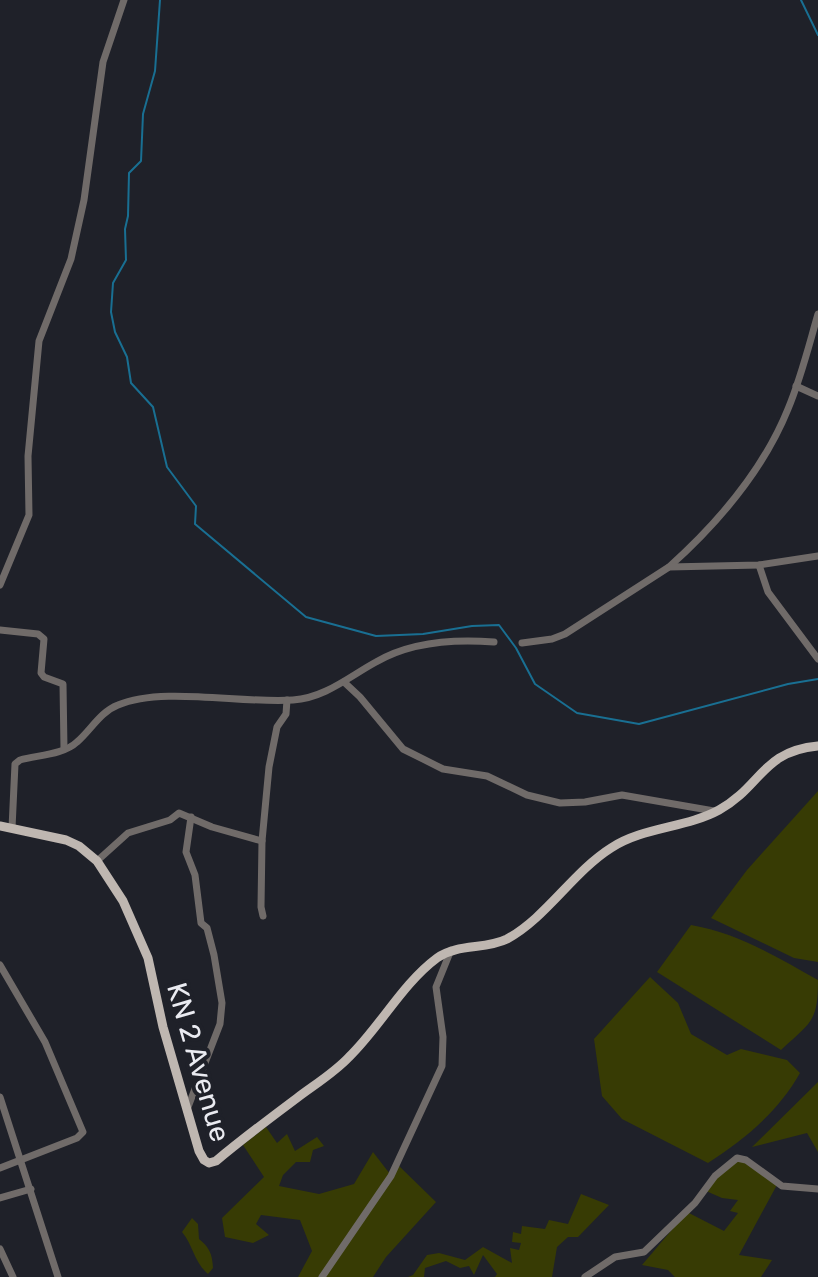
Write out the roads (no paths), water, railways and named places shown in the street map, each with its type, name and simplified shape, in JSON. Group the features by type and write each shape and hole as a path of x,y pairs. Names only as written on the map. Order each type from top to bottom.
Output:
{"main road":[{"name":"KN 2 Avenue","path":"0,826 66,840 79,846 97,861 123,901 148,958 163,1027 204,1160 209,1163 216,1161 341,1065 434,960 451,950 507,939 598,856 616,845 716,812 741,793 773,760 798,749 818,746"}],"street":[{"path":"0,585 29,515 28,456 39,341 71,259 84,200 103,62 124,0"},
{"path":"522,643 565,634 669,567 709,528 745,485 781,423 818,314"},
{"path":"796,386 818,396"},
{"path":"669,567 759,565 818,556"},
{"path":"759,565 768,592 818,659"},
{"path":"0,630 38,634 44,639 41,673 63,684 64,749"},
{"path":"12,828 15,764 78,742 116,706 159,696 268,702 287,700 320,694 374,662 407,648 449,642 494,642"},
{"path":"344,682 403,749 443,769 487,776 527,795 560,803 622,795 716,812"},
{"path":"263,916 262,841 269,767 277,727 286,714 287,700"},
{"path":"97,861 122,837 137,828 170,820 179,813 212,827 262,841"},
{"path":"188,1107 220,1024 222,1003 207,928 201,923 195,875 186,852 191,817"},
{"path":"322,1277 391,1176 442,1066 443,1037 436,987 451,950"},
{"path":"0,965 45,1042 83,1132 77,1138 0,1168"},
{"path":"0,1097 58,1277"},
{"path":"585,1277 615,1257 644,1252 695,1203 715,1176 737,1158 746,1160 782,1186 818,1189"},
{"path":"0,1198 31,1189"},
{"path":"0,1249 13,1277"}],"waterway":[{"path":"160,0 155,71 143,114 141,161 129,173 126,260 113,283 111,312 115,332 127,357 131,383 153,407 167,467 196,506 195,524 306,617 376,636 499,625 516,648 535,684 577,713 639,724 788,684 818,679"},
{"path":"801,0 818,35"}]}
